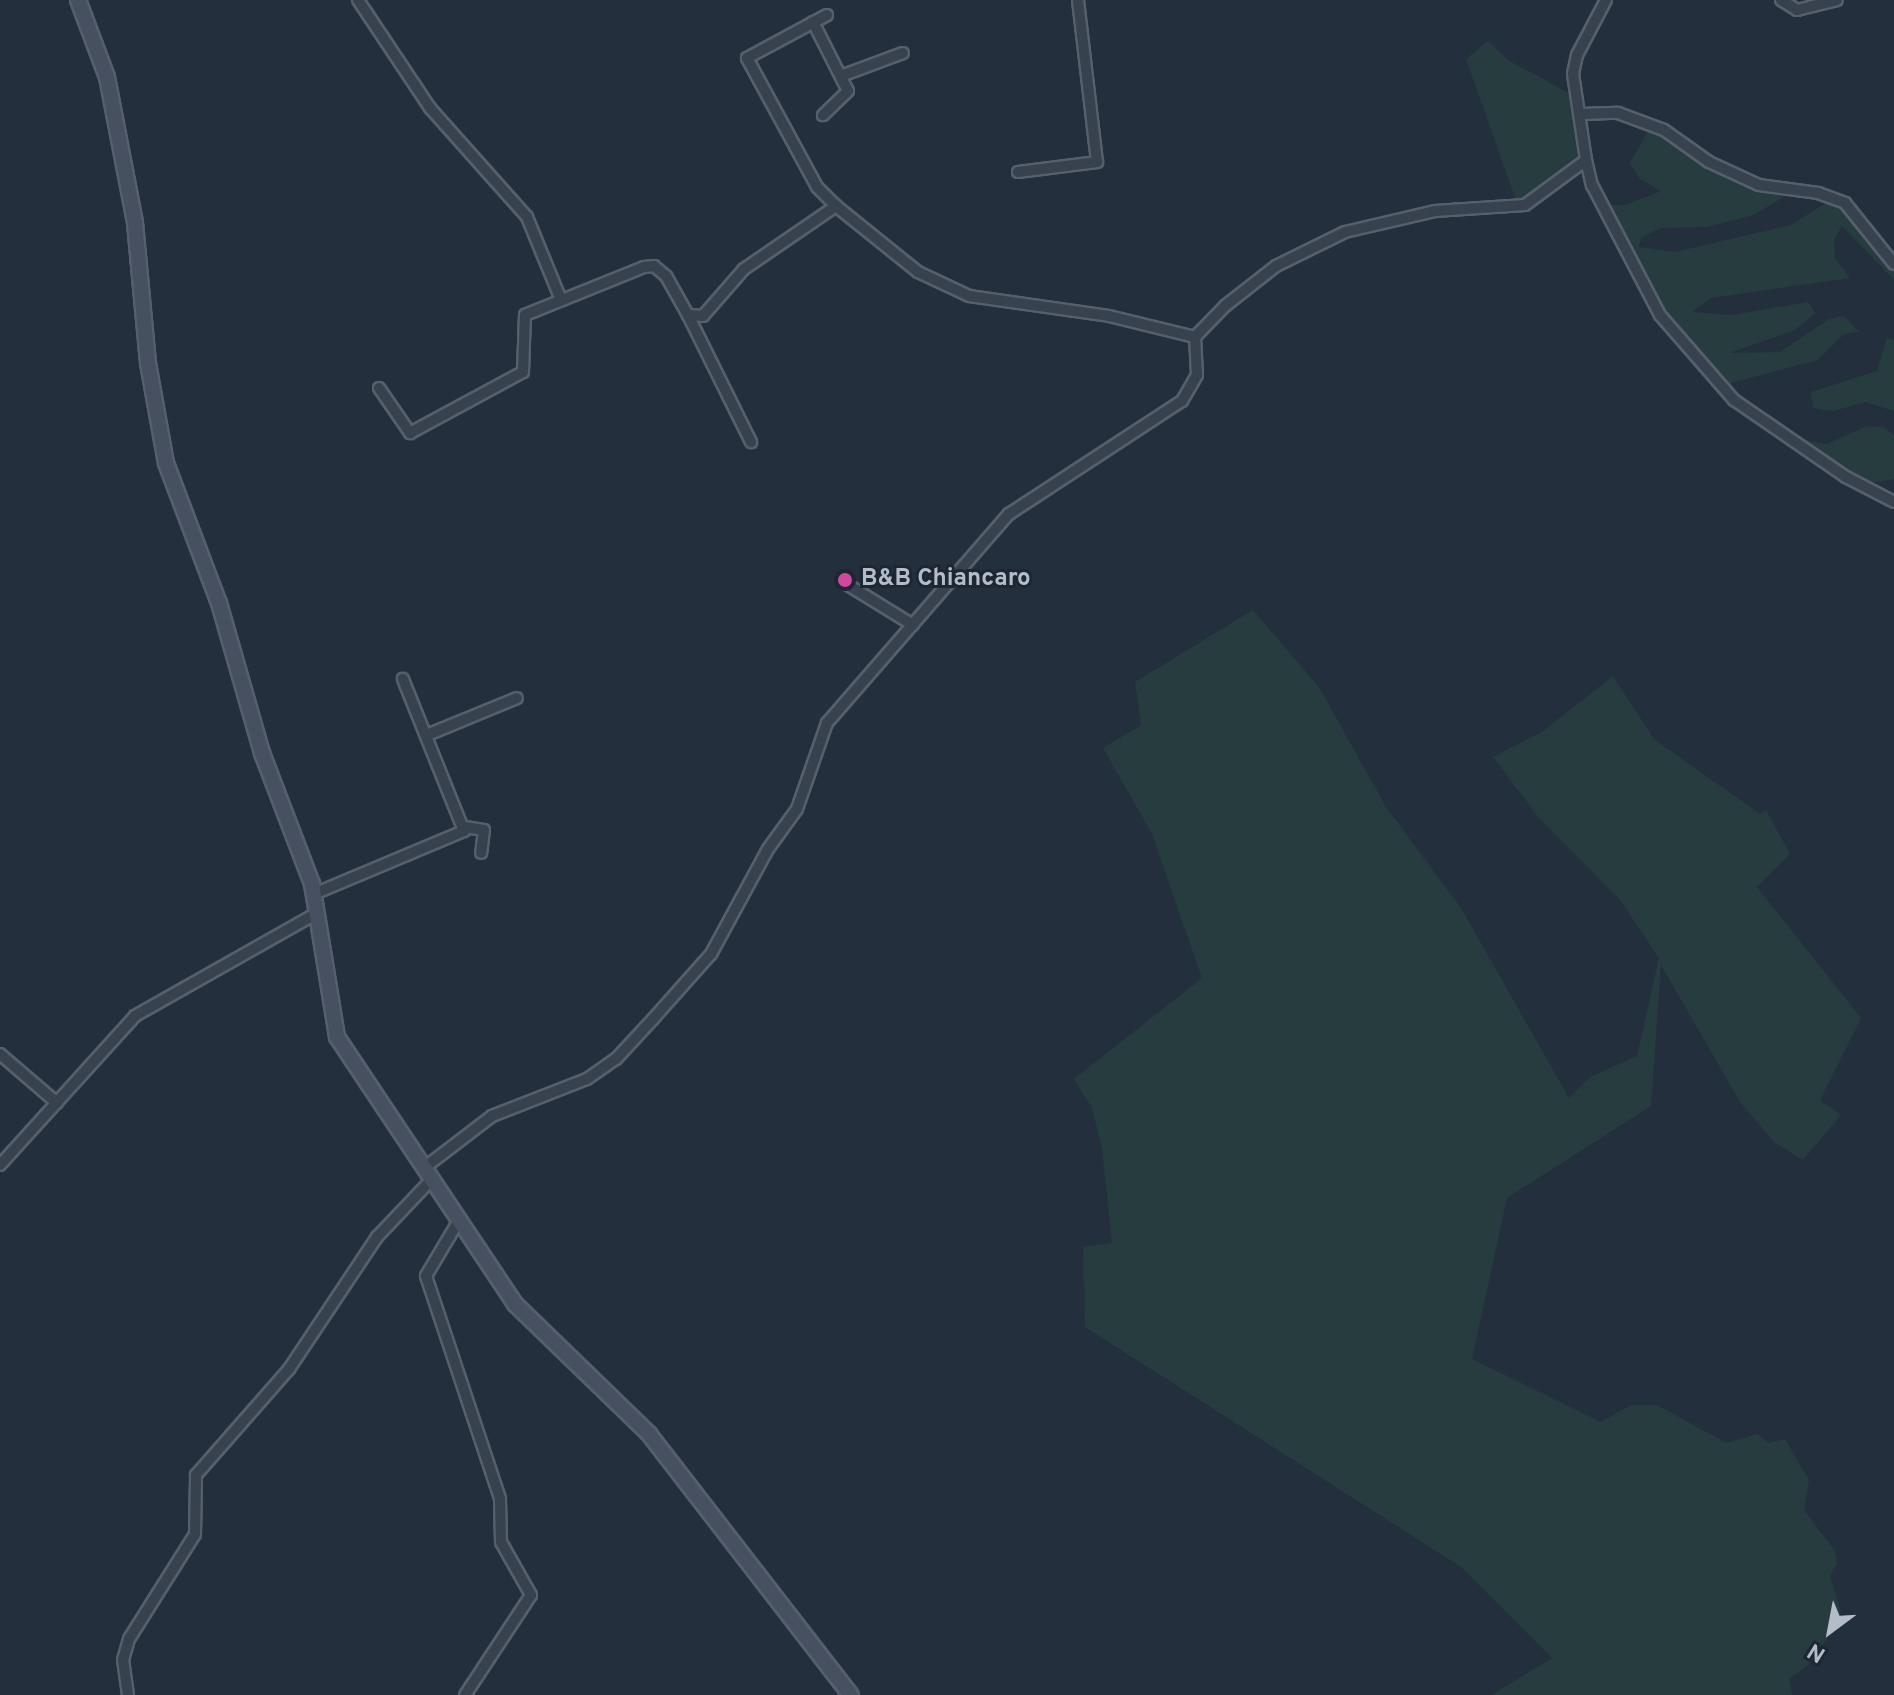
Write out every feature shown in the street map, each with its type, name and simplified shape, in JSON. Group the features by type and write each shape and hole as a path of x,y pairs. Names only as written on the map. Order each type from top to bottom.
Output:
{"street":[{"path":"78,0 107,77 135,223 148,363 166,463 219,603 262,753 314,894 337,1037 458,1222 527,1317 649,1434 850,1691"},
{"path":"358,0 430,108 527,217 561,300"},
{"path":"1018,172 1097,162 1078,0"},
{"path":"1606,0 1577,55 1573,74 1586,160 1592,185 1660,315 1700,367 1769,427 1894,502"},
{"path":"1781,0 1797,10 1837,0"},
{"path":"827,15 747,58 817,187 836,206 918,272 969,296 1109,316 1195,337"},
{"path":"813,22 841,76 845,99 823,115"},
{"path":"841,76 903,53"},
{"path":"1580,114 1618,113 1664,130 1709,162 1759,185 1818,193 1845,203 1894,264"},
{"path":"1195,337 1266,274 1312,246 1373,222 1463,208 1525,205 1586,160"},
{"path":"688,315 703,316 744,269 836,206"},
{"path":"379,388 410,433 523,372 522,318 650,265 666,276 751,442"},
{"path":"128,1695 123,1660 129,1639 195,1534 196,1475 303,1351 377,1237 427,1174 492,1116 605,1067 682,988 711,954 768,849 802,801 827,723 1009,514 1182,401 1197,375 1195,337"},
{"path":"848,585 913,625"},
{"path":"314,894 462,834 465,827 403,679"},
{"path":"427,735 517,698"},
{"path":"465,827 484,830 481,853"},
{"path":"0,1165 135,1016 317,913"},
{"path":"0,1054 57,1103"},
{"path":"458,1222 426,1276 500,1499 501,1542 531,1595 465,1695"}],"green space":[{"path":"1488,41 1508,60 1570,94 1583,154 1552,185 1518,206 1466,59"},
{"path":"1651,126 1745,179 1795,190 1754,215 1707,227 1660,228 1641,238 1639,247 1675,252 1791,225 1834,198 1894,265 1894,280 1842,226 1834,240 1835,258 1850,278 1711,298 1692,312 1732,315 1808,302 1815,313 1795,330 1729,353 1780,352 1829,319 1844,316 1859,332 1844,334 1818,360 1723,385 1672,325 1606,205 1626,205 1661,191 1639,178 1630,163"},
{"path":"1887,338 1894,340 1894,411 1866,402 1833,411 1813,408 1811,392 1877,371"},
{"path":"1867,426 1884,427 1894,436 1894,479 1865,484 1792,438 1827,444"},
{"path":"1253,610 1319,687 1386,807 1461,908 1569,1098 1590,1077 1637,1056 1659,958 1620,900 1539,818 1493,757 1542,732 1613,676 1654,739 1760,814 1766,810 1790,854 1757,887 1861,1018 1820,1100 1841,1115 1803,1160 1774,1142 1740,1102 1661,965 1651,1106 1507,1198 1472,1359 1601,1422 1631,1405 1657,1405 1726,1443 1758,1434 1768,1443 1785,1439 1809,1480 1804,1510 1835,1551 1837,1564 1830,1576 1841,1612 1816,1659 1789,1679 1792,1695 1492,1695 1552,1658 1461,1567 1085,1327 1083,1247 1112,1243 1102,1148 1092,1108 1074,1079 1202,978 1152,834 1103,748 1141,725 1135,682"}],"place":[{"name":"B&B Chiancaro","path":"845,580"}]}
